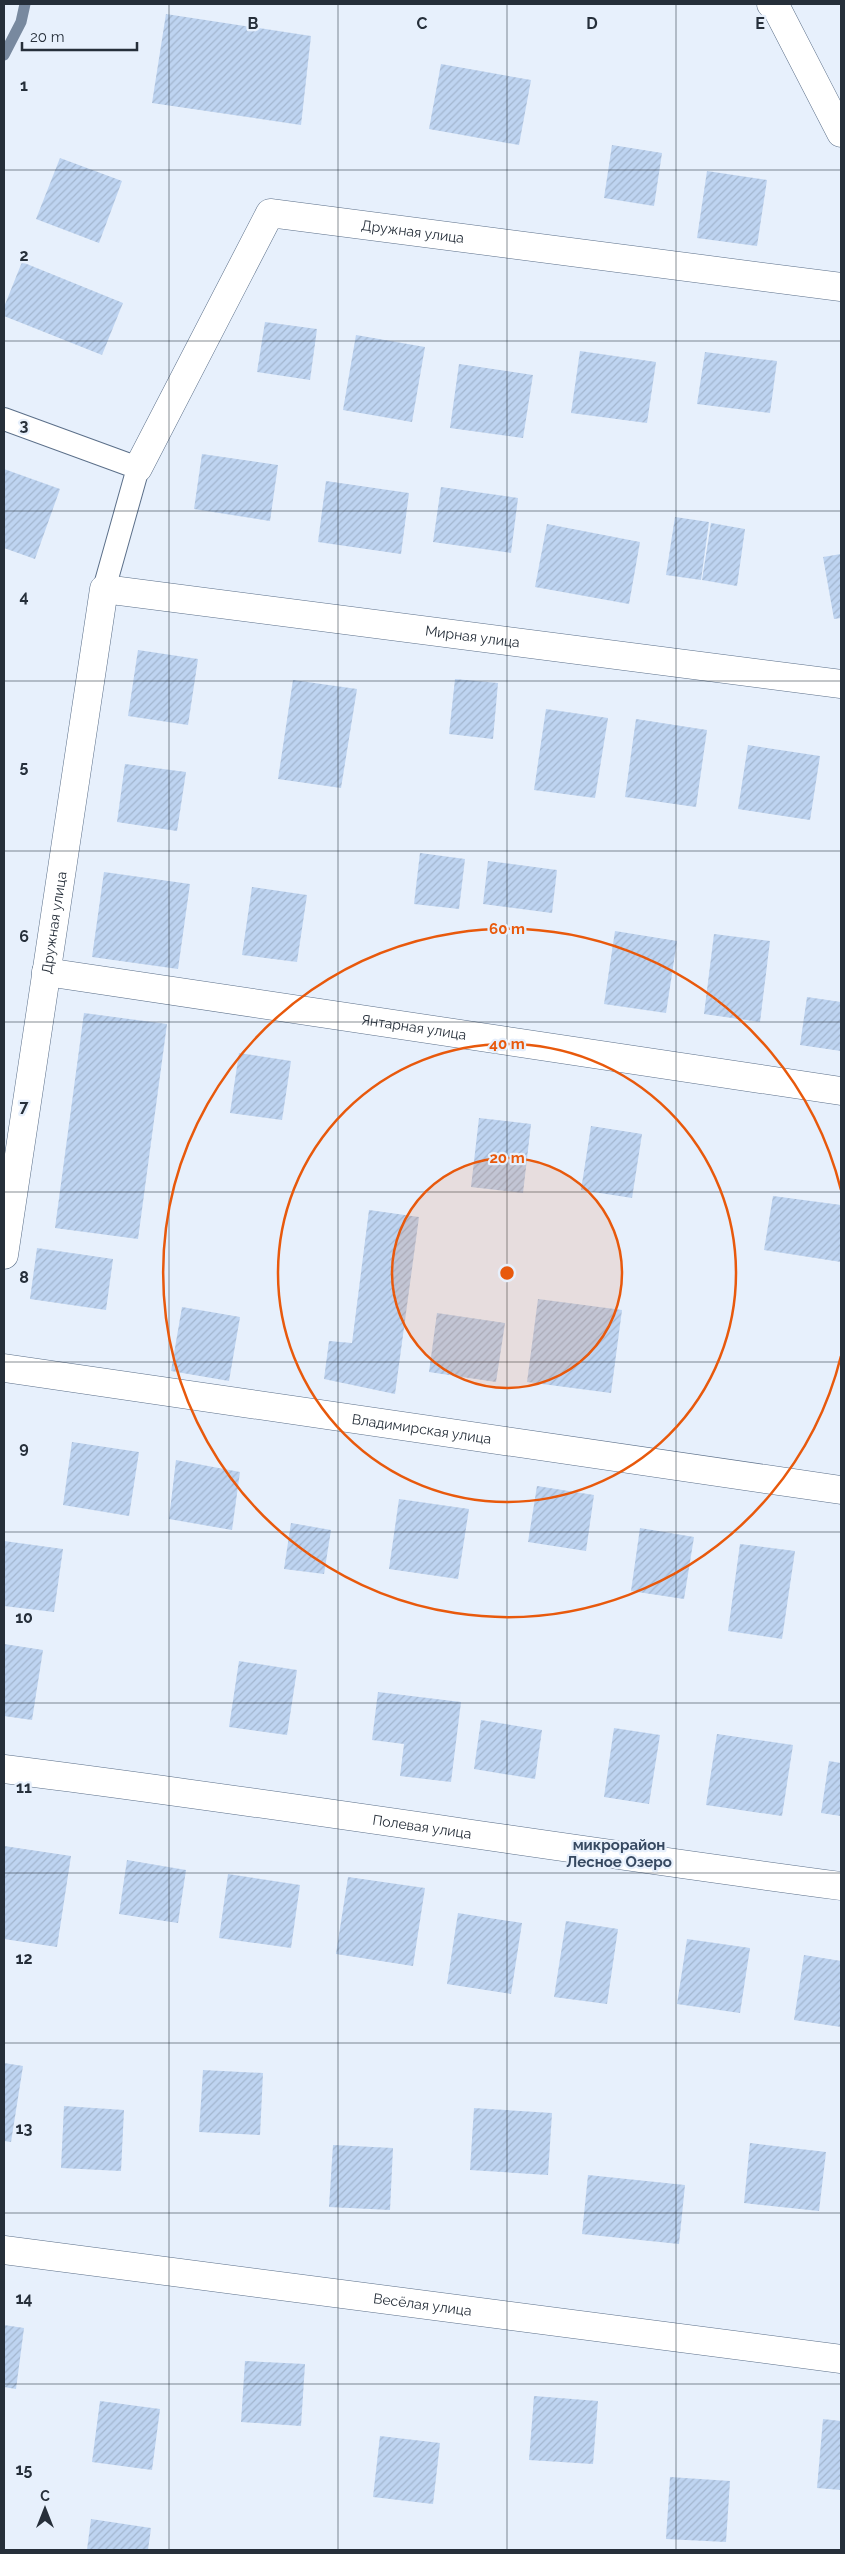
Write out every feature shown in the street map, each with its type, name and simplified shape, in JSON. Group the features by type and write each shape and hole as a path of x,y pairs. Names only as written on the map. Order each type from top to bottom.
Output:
{"street":[{"path":"771,4 778,11 841,133"},
{"name":"Дружная улица","path":"138,468 270,213 841,287"},
{"name":"Дружная улица","path":"4,1255 104,589"},
{"name":"Мирная улица","path":"104,589 841,684"},
{"name":"Янтарная улица","path":"46,972 841,1091"},
{"name":"Владимирская улица","path":"4,1368 841,1490"},
{"name":"Полевая улица","path":"4,1768 213,1795 658,1862 841,1886"},
{"name":"Весёлая улица","path":"4,2250 841,2360"}],"lane":[{"path":"4,420 138,468 104,589"}],"building":[{"path":"166,14 311,36 301,125 152,103"},
{"path":"441,64 531,80 519,145 429,129"},
{"path":"612,145 662,153 654,206 604,198"},
{"path":"60,158 122,181 99,243 36,219"},
{"path":"707,171 767,180 757,246 697,238"},
{"path":"22,262 123,303 102,355 4,316 4,307"},
{"path":"265,322 317,329 310,380 257,372"},
{"path":"356,335 425,347 412,422 343,410"},
{"path":"580,351 656,362 647,423 571,413"},
{"path":"705,352 777,361 770,413 697,404"},
{"path":"459,364 533,375 523,438 450,428"},
{"path":"202,454 278,465 270,521 194,509"},
{"path":"4,469 60,489 35,559 4,548"},
{"path":"326,481 409,493 401,554 318,542"},
{"path":"441,487 518,498 511,553 433,542"},
{"path":"675,517 709,522 701,580 666,575"},
{"path":"711,523 745,529 737,586 702,580"},
{"path":"547,524 640,542 629,604 535,587"},
{"path":"841,554 841,618 834,619 823,557"},
{"path":"138,650 198,659 188,725 128,716"},
{"path":"455,679 498,683 493,739 449,734"},
{"path":"293,680 357,689 341,788 278,779"},
{"path":"546,709 608,718 595,798 534,790"},
{"path":"636,719 707,730 696,807 625,797"},
{"path":"748,745 820,756 810,820 738,809"},
{"path":"125,764 186,772 177,831 117,822"},
{"path":"420,853 465,859 459,909 414,904"},
{"path":"488,861 557,870 552,913 483,904"},
{"path":"104,872 190,884 178,969 92,957"},
{"path":"252,887 307,895 297,962 242,955"},
{"path":"615,931 677,941 666,1013 604,1004"},
{"path":"714,934 770,941 760,1022 704,1014"},
{"path":"807,997 841,1002 841,1051 800,1045"},
{"path":"84,1013 167,1024 138,1239 55,1228"},
{"path":"239,1053 291,1061 282,1120 230,1113"},
{"path":"479,1118 531,1124 523,1193 471,1187"},
{"path":"591,1126 642,1134 632,1198 581,1190"},
{"path":"773,1196 841,1205 841,1262 764,1250"},
{"path":"369,1210 419,1217 395,1394 324,1379 329,1341 352,1343"},
{"path":"37,1248 113,1259 106,1310 30,1299"},
{"path":"538,1299 622,1310 611,1393 527,1382"},
{"path":"182,1307 240,1317 229,1381 171,1371"},
{"path":"437,1313 505,1323 496,1382 429,1372"},
{"path":"72,1442 139,1452 129,1516 63,1505"},
{"path":"176,1460 240,1472 232,1530 169,1519"},
{"path":"537,1486 594,1495 586,1551 528,1542"},
{"path":"399,1499 469,1509 458,1579 389,1569"},
{"path":"291,1523 331,1530 324,1574 284,1569"},
{"path":"640,1528 694,1537 684,1599 631,1591"},
{"path":"4,1541 63,1549 54,1612 4,1606"},
{"path":"740,1544 795,1551 782,1639 728,1631"},
{"path":"4,1644 43,1650 32,1720 4,1716"},
{"path":"239,1661 297,1670 287,1735 229,1727"},
{"path":"378,1692 461,1702 451,1782 400,1776 404,1744 372,1740"},
{"path":"481,1720 542,1730 535,1779 474,1769"},
{"path":"614,1728 660,1735 649,1804 604,1797"},
{"path":"717,1734 793,1745 782,1816 706,1805"},
{"path":"829,1761 841,1763 841,1816 821,1813"},
{"path":"4,1846 71,1856 57,1947 4,1939"},
{"path":"127,1860 186,1870 178,1923 119,1914"},
{"path":"228,1874 300,1885 291,1948 219,1938"},
{"path":"348,1877 425,1888 413,1966 336,1954"},
{"path":"458,1913 522,1923 511,1994 447,1984"},
{"path":"566,1921 618,1929 607,2004 554,1997"},
{"path":"687,1939 750,1948 740,2013 677,2004"},
{"path":"804,1955 841,1961 841,2027 794,2020"},
{"path":"4,2063 23,2066 11,2142 4,2141"},
{"path":"203,2070 263,2073 260,2135 199,2132"},
{"path":"64,2106 124,2110 121,2171 61,2168"},
{"path":"474,2108 552,2113 548,2175 470,2170"},
{"path":"750,2143 826,2152 819,2211 744,2203"},
{"path":"333,2145 393,2148 390,2210 329,2207"},
{"path":"588,2175 685,2185 679,2244 582,2234"},
{"path":"4,2325 24,2328 16,2389 4,2387"},
{"path":"245,2361 305,2364 301,2426 241,2422"},
{"path":"534,2396 598,2401 593,2464 529,2460"},
{"path":"100,2401 160,2409 152,2470 92,2462"},
{"path":"823,2419 841,2421 841,2490 817,2488"},
{"path":"380,2436 440,2443 433,2504 373,2497"},
{"path":"670,2477 730,2481 726,2542 666,2539"},
{"path":"91,2519 151,2528 148,2550 87,2550"}],"waterway":[{"path":"4,55 21,22 25,4"}],"district":[{"name":"микрорайон Лесное Озеро","path":"619,1854"}]}
